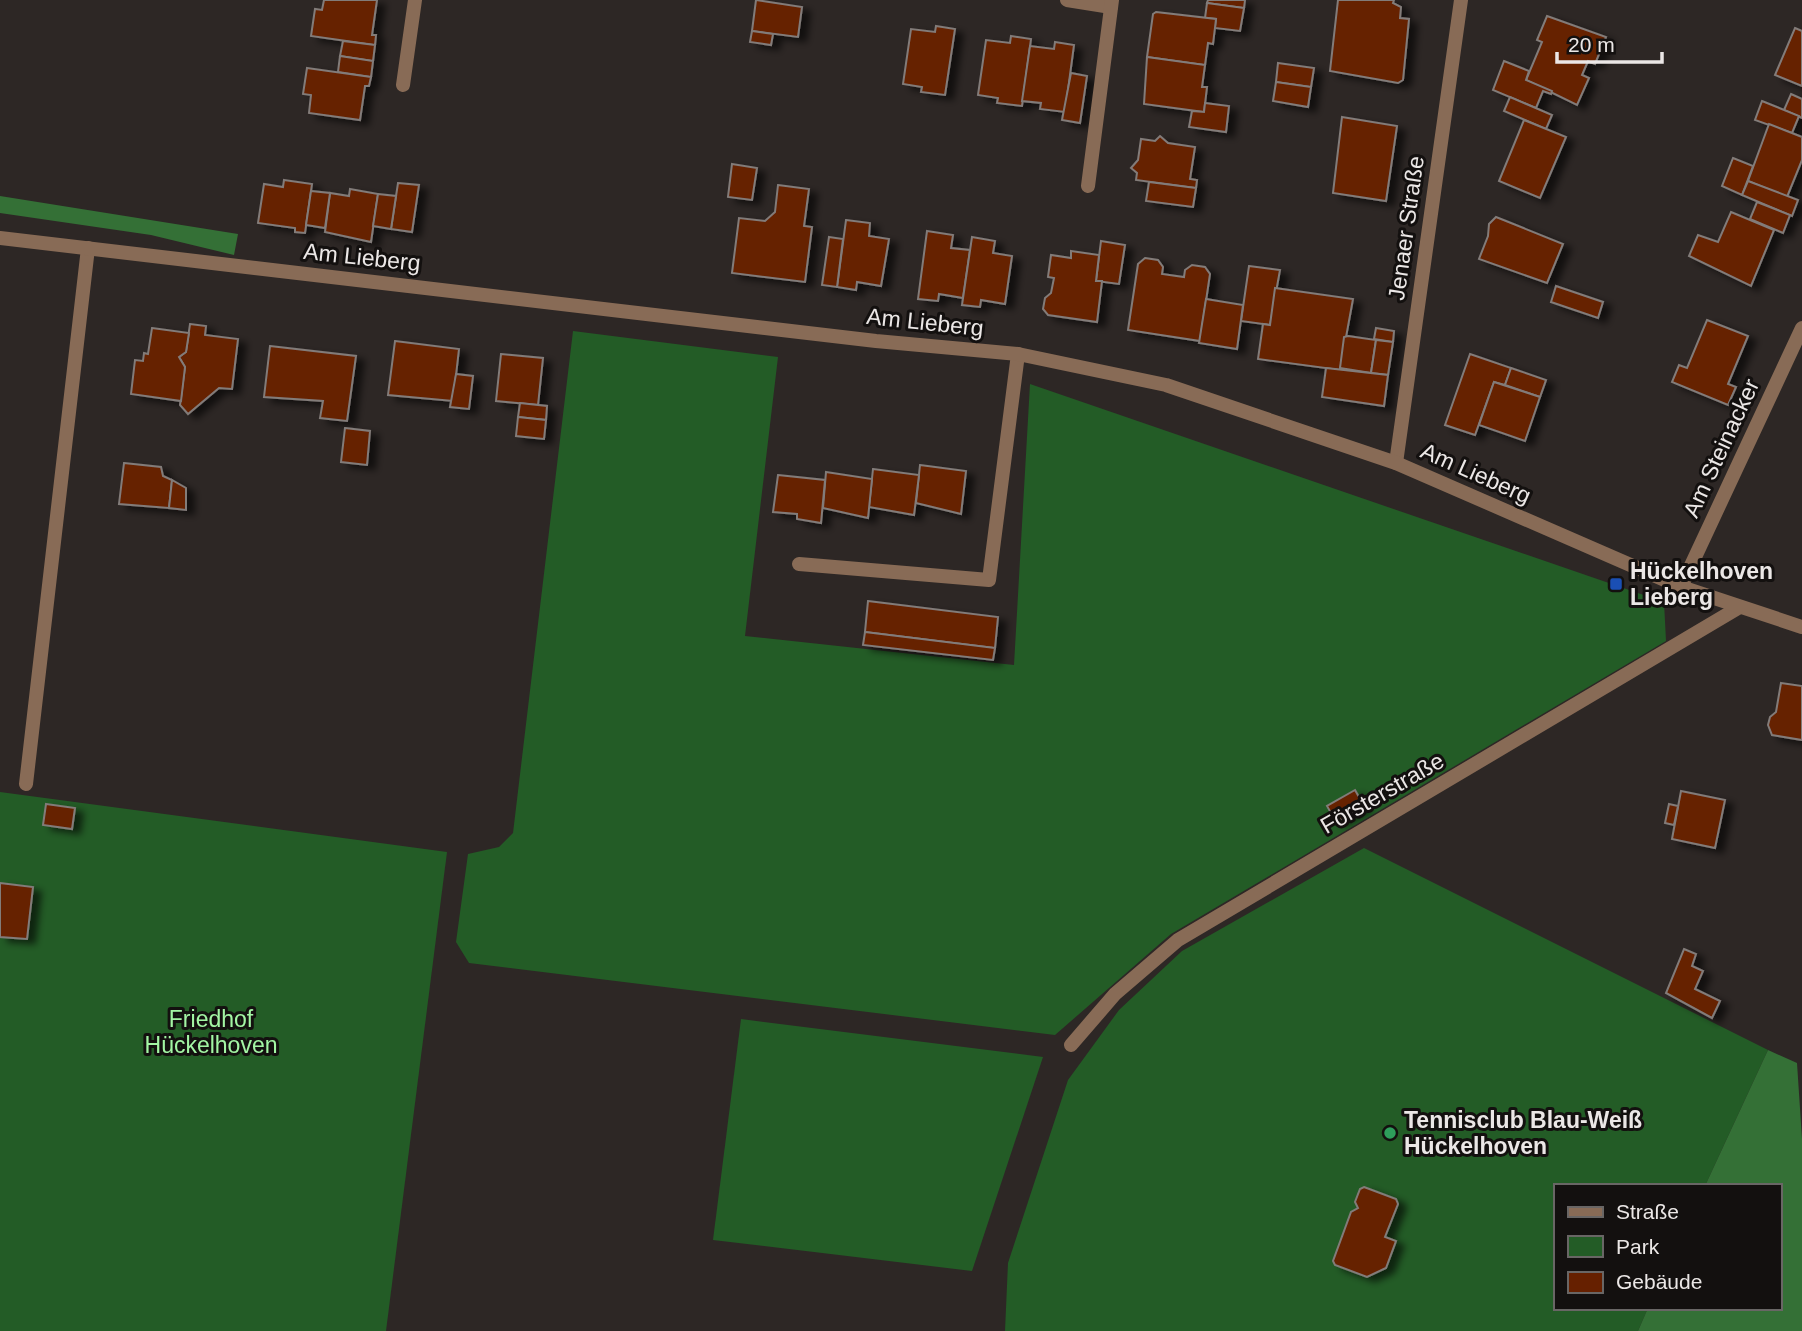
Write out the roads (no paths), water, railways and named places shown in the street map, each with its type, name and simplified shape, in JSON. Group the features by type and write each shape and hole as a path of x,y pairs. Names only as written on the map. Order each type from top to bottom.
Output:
{"street":[{"path":"403,85 415,0"},
{"path":"1067,0 1112,3 1088,186"},
{"name":"Jenaer Straße","path":"1396,463 1461,0"},
{"name":"Am Lieberg","path":"0,238 876,341 1018,354 1166,385 1396,463 1681,587 1802,627"},
{"path":"26,784 88,248"},
{"name":"Am Steinacker","path":"1681,587 1802,328"},
{"path":"799,564 989,580 1018,354"},
{"name":"Försterstraße","path":"1071,1045 1115,994 1178,940 1738,608"}],"place":[{"name":"Hückelhoven Lieberg","path":"1616,584"},
{"name":"Tennisclub Blau-Weiß Hückelhoven","path":"1390,1133"}],"park label":[{"name":"Friedhof Hückelhoven","path":"211,1032"}]}
